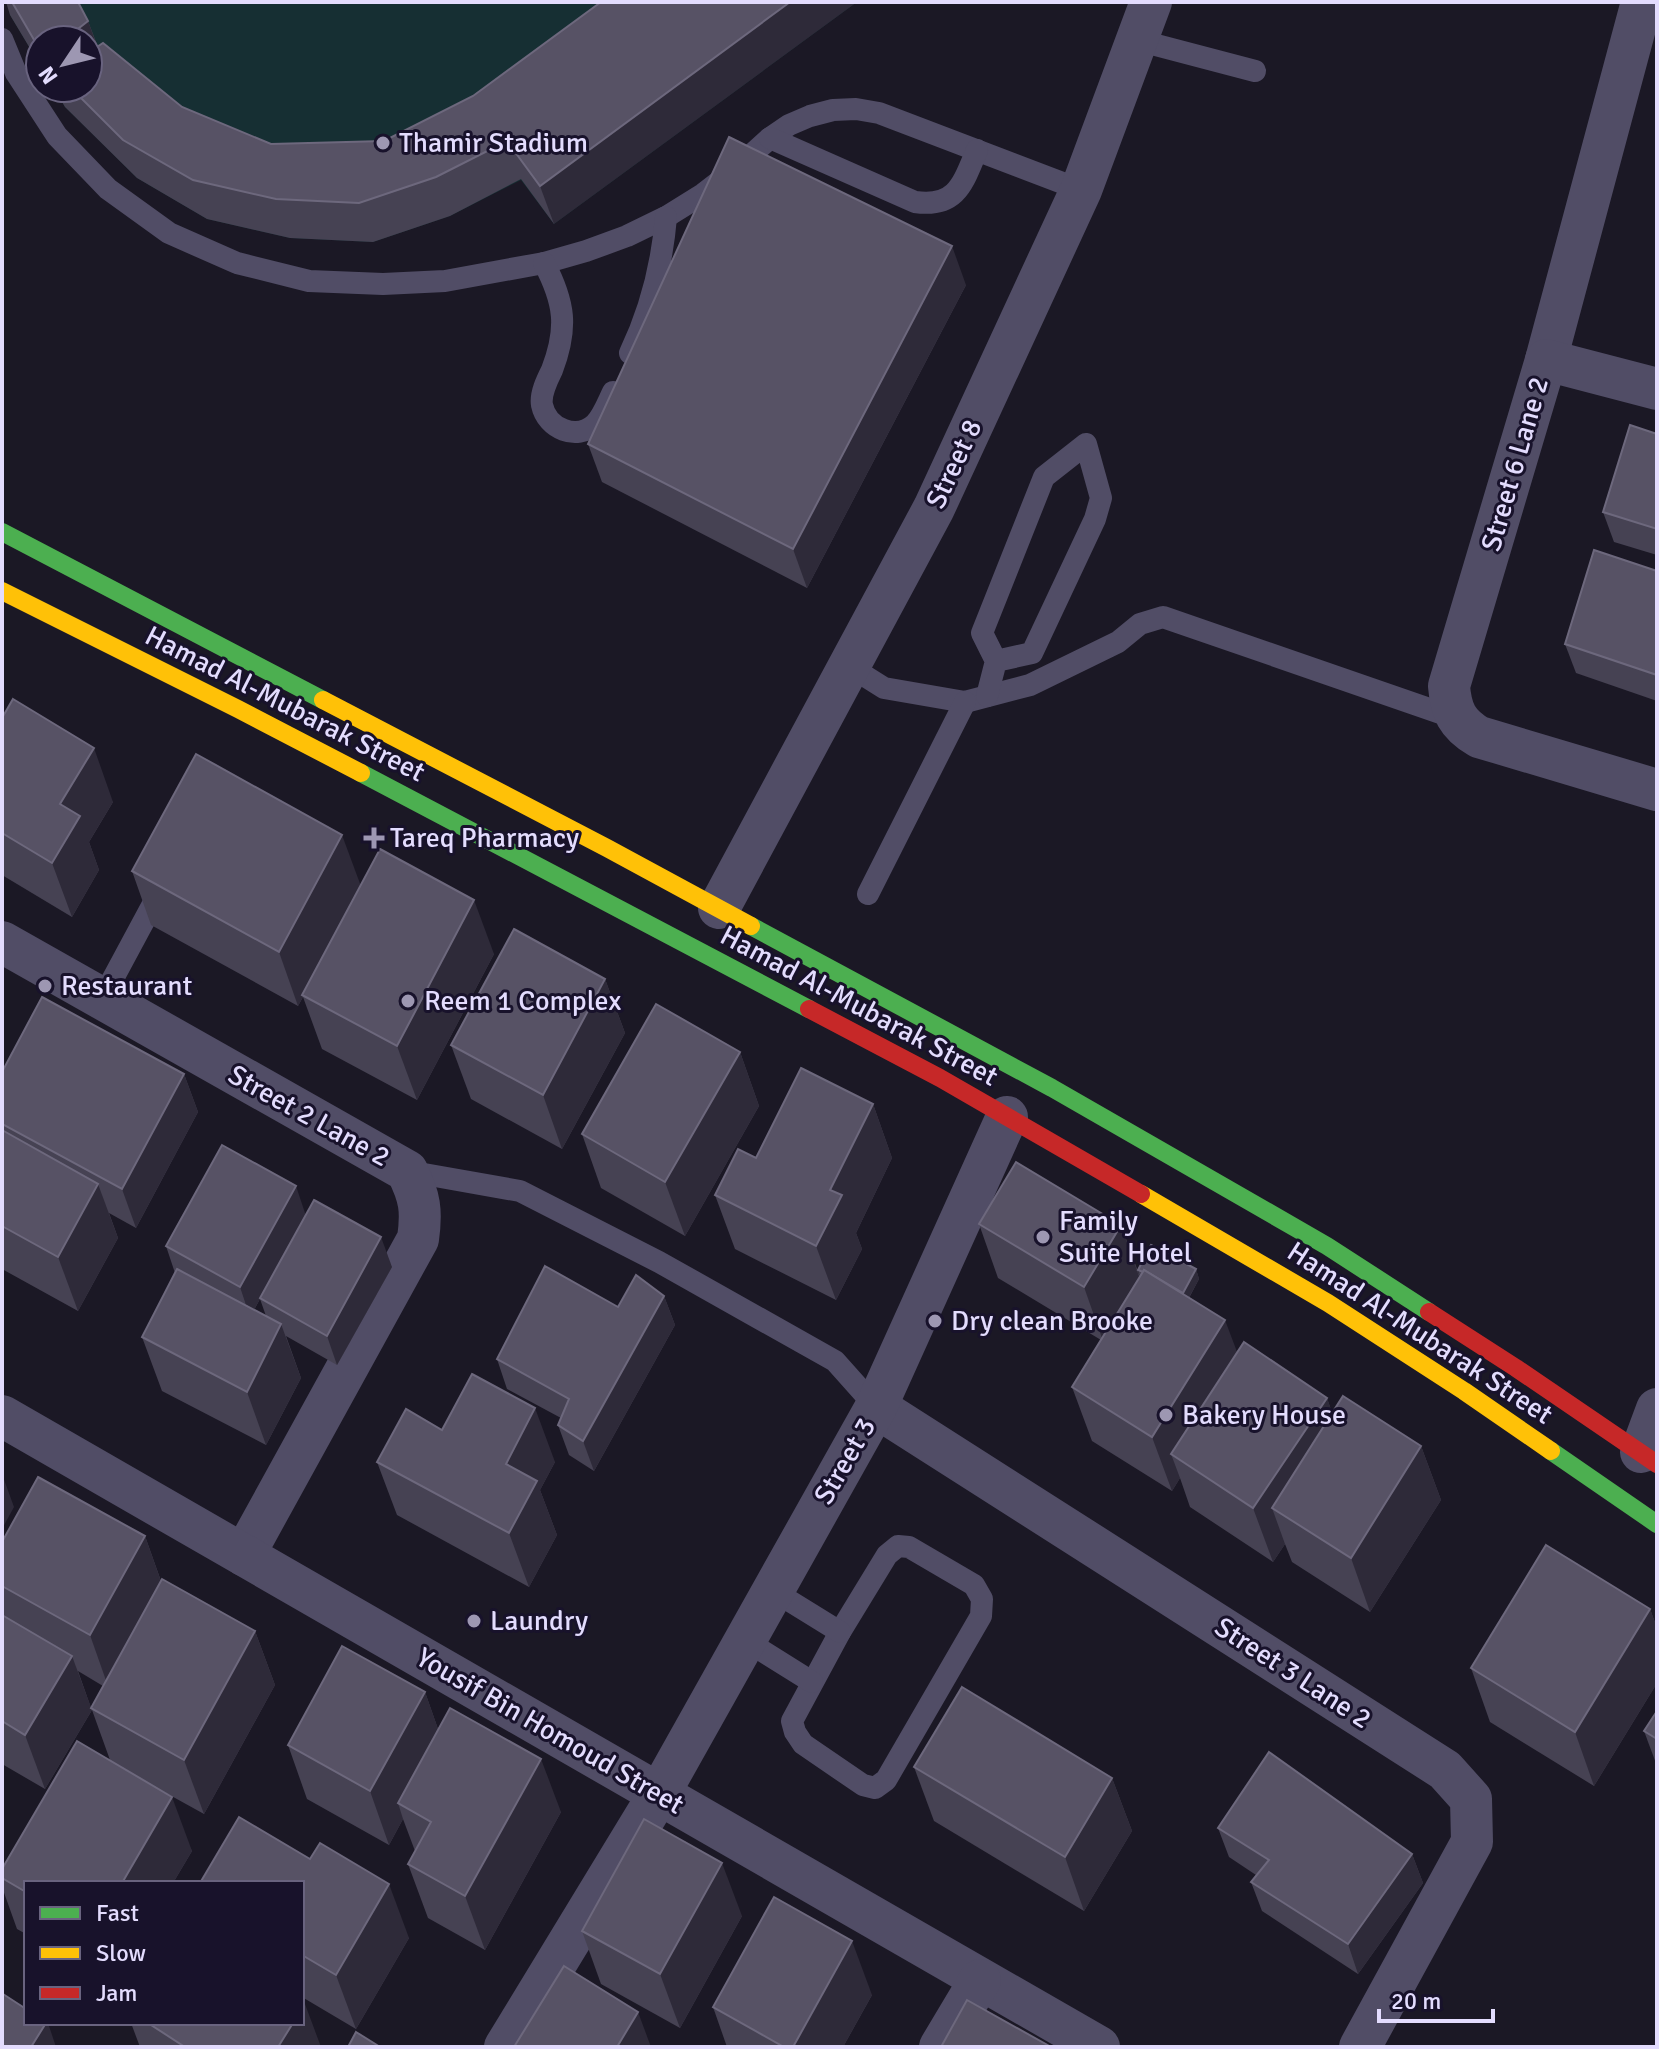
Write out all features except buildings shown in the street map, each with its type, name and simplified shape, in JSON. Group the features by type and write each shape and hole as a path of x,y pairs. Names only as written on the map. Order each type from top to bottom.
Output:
{"main road":[{"name":"Hamad Al-Mubarak Street","path":"2,532 719,908 1052,1088 1327,1246 1649,1458"},
{"name":"Hamad Al-Mubarak Street","path":"2,591 238,709 940,1078 1328,1303 1464,1391 1657,1524"}],"street":[{"name":"Street 6 Lane 2","path":"1458,719 1451,703 1449,686 1546,360 1642,2"},
{"name":"Street 8","path":"719,908 934,508 1081,190 1144,21"},
{"path":"1546,360 1657,389"},
{"path":"1458,719 1467,730 1479,737 1657,790"},
{"name":"Street 2 Lane 2","path":"2,942 407,1171 417,1191 422,1214 418,1239 244,1555"},
{"name":"Street 3","path":"505,2047 659,1794 876,1407 1007,1117"},
{"name":"Street 3 Lane 2","path":"876,1407 1445,1770 1471,1799 1472,1842 1360,2047"},
{"path":"1649,1458 1657,1409"},
{"name":"Yousif Bin Homoud Street","path":"2,1416 1099,2047"},
{"path":"940,2047 981,1979"}],"lane":[{"path":"1144,21 1255,71"},
{"path":"2,39 16,73 57,136 108,189 169,233 237,263 309,281 383,284 445,281 544,263 586,251 666,217 703,194 789,125 833,110 856,109 879,113 1081,190"},
{"path":"770,138 915,202 930,204 944,201 955,194 977,150"},
{"path":"544,263 555,283 561,304 562,326 560,348 545,386 542,403 548,420 562,431 579,432 594,425 604,411 644,321 659,270 666,217"},
{"path":"987,696 996,661 982,633 1044,477 1086,444 1101,498 1095,519 1032,653 996,661"},
{"path":"849,666 884,688 965,702 1030,685 1118,642 1140,624 1163,617 1458,719"},
{"path":"868,894 965,702"},
{"path":"102,999 170,873"},
{"path":"407,1171 520,1191 659,1262 835,1361 876,1407"},
{"path":"898,1546 909,1547 974,1585 982,1599 981,1616 886,1780 875,1788 863,1785 803,1744 795,1732 792,1721 812,1682 887,1555 898,1546"},
{"path":"772,1590 840,1632"},
{"path":"745,1640 812,1682"}],"green space":[{"name":"Thamir Stadium","path":"8,2 857,2 554,224 521,180 450,216 373,242 290,238 207,219 137,178 63,104 104,104 104,24 24,24 24,38 10,15"}],"traffic: fast":[{"path":"2,532 323,700"},
{"path":"361,773 809,1009"},
{"path":"751,926 1052,1088 1327,1246 1429,1312"},
{"path":"1551,1451 1657,1524"}],"traffic: slow":[{"path":"2,591 361,773"},
{"path":"323,700 751,926"},
{"path":"1141,1194 1328,1303 1551,1451"}],"traffic: jam":[{"path":"809,1009 940,1078 1141,1194"},
{"path":"1429,1312 1657,1464"}],"place":[{"name":"Thamir Stadium","path":"383,143"},
{"name":"Tareq Pharmacy","path":"374,838"},
{"name":"Restaurant","path":"45,986"},
{"name":"Reem 1 Complex","path":"408,1001"},
{"name":"Family Suite Hotel","path":"1043,1237"},
{"name":"Dry clean Brooke","path":"935,1321"},
{"name":"Bakery House","path":"1166,1415"},
{"name":"Laundry","path":"474,1621"}]}
